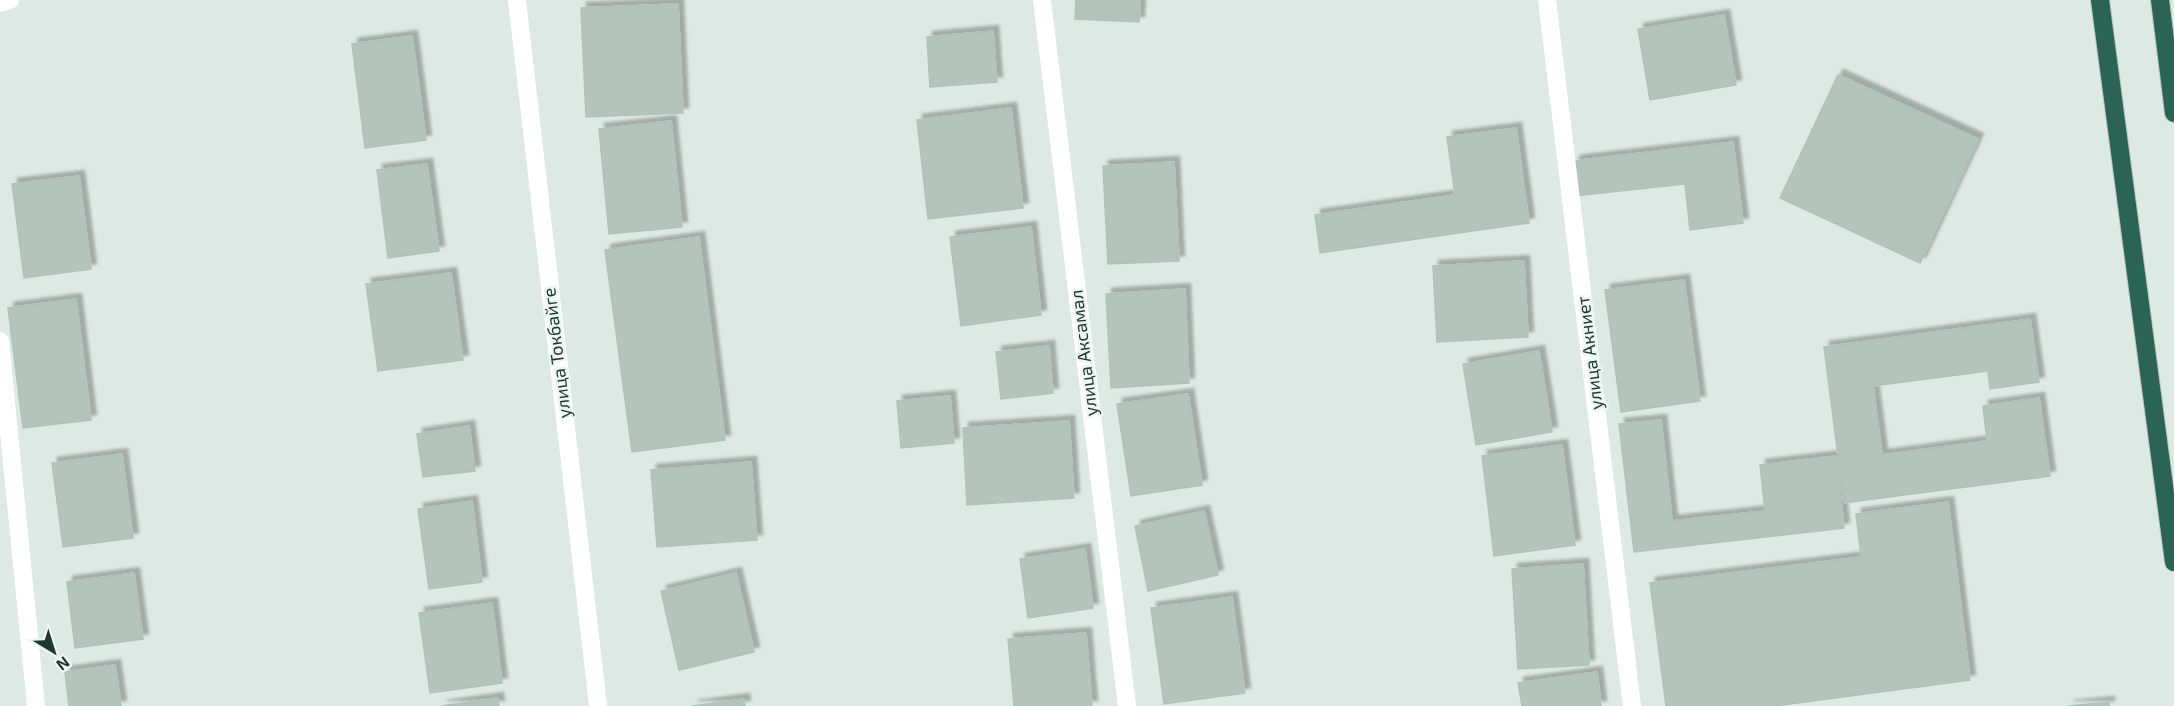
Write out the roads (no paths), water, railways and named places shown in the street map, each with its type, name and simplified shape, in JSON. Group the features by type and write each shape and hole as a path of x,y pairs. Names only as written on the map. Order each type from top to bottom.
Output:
{"highway":[{"path":"2100,0 2174,562"},
{"path":"2160,0 2174,112"}],"street":[{"path":"0,3 10,0"},
{"name":"улица Токбайге","path":"517,0 598,706"},
{"name":"улица Аксамал","path":"1042,0 1126,706"},
{"name":"улица Акниет","path":"1547,0 1632,706"},
{"path":"0,341 36,706"}]}
